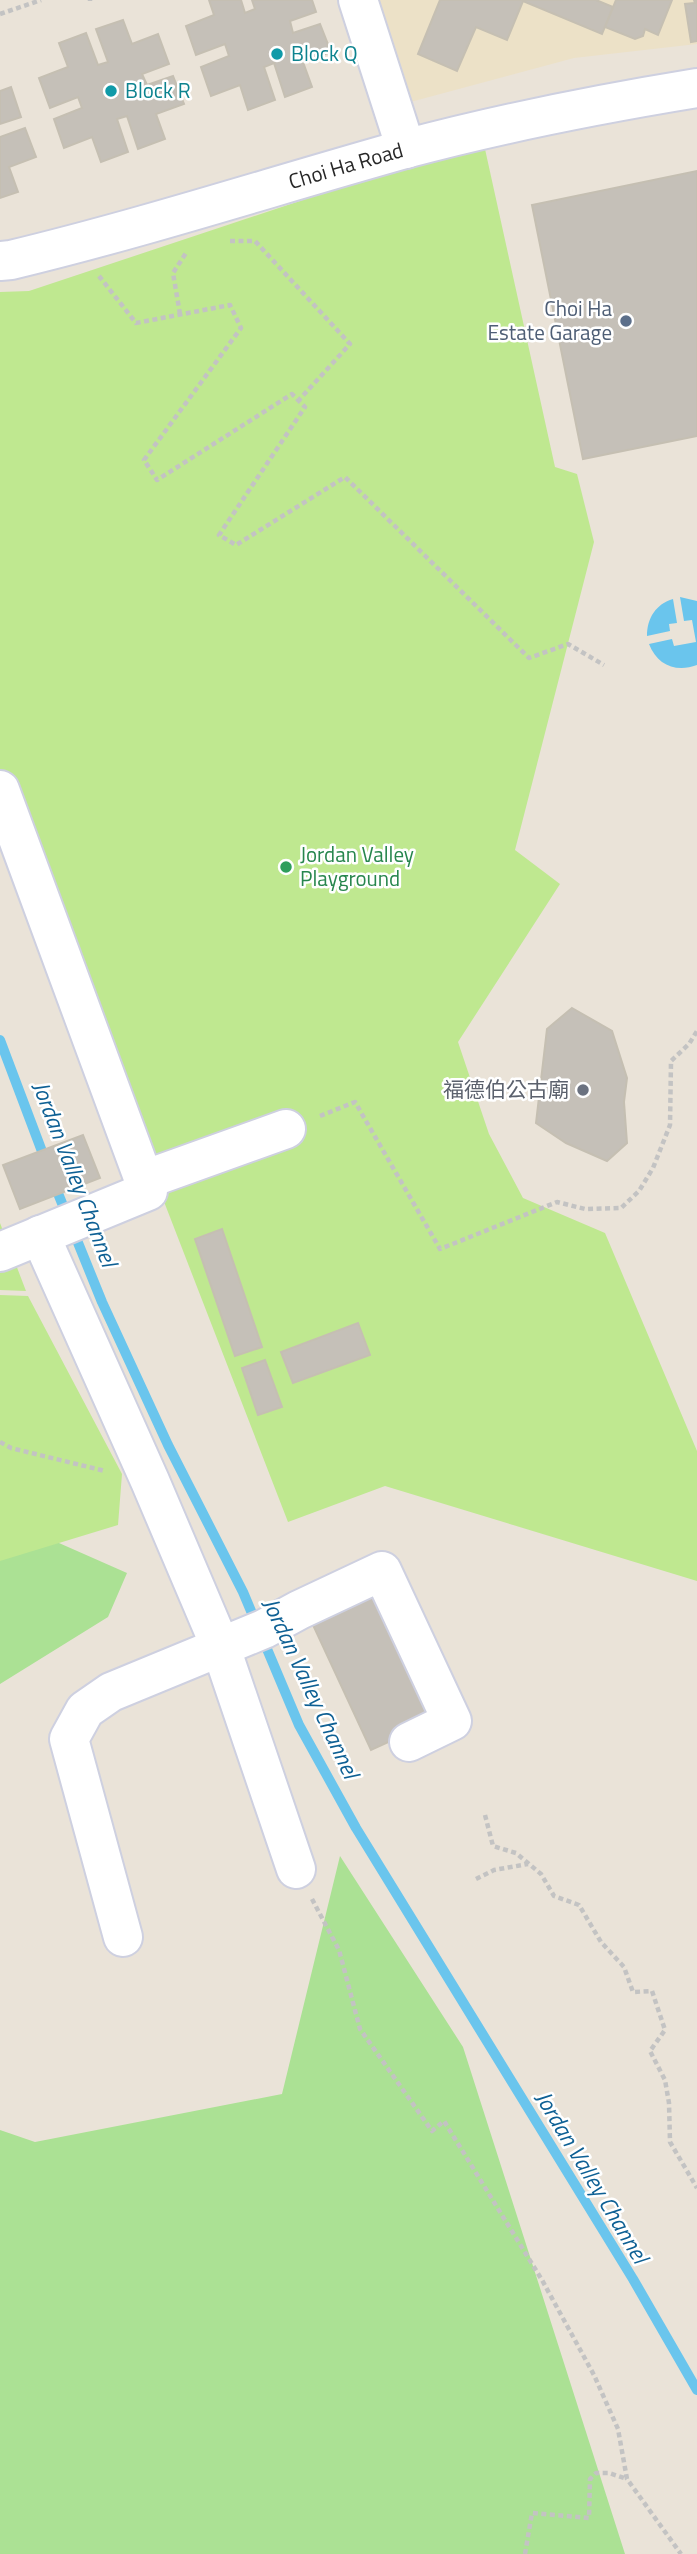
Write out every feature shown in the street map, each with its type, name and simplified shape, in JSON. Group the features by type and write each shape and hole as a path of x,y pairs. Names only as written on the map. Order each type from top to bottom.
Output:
{"street":[{"path":"358,0 406,149"},
{"name":"Choi Ha Road","path":"4,259 125,232 406,149 580,107 697,88"},
{"path":"0,790 146,1185"},
{"path":"0,1252 146,1185 286,1129"},
{"path":"40,1235 221,1648 296,1869"},
{"path":"123,1937 84,1754 69,1739 85,1710 111,1692 221,1648 382,1571 452,1721 409,1742"}],"path":[{"path":"0,14 41,0"},
{"path":"218,241 255,241 350,344 299,400"},
{"path":"180,314 173,273 187,252"},
{"path":"97,274 135,323 230,305 241,328 144,460 157,480 292,394 304,407 219,535 236,545 345,477 529,658 568,644 604,665"},
{"path":"355,1102 440,1248 557,1202 585,1209 621,1208 639,1191 653,1168 670,1125 671,1061 689,1044 697,1031"},
{"path":"0,1442 11,1448 150,1482"},
{"path":"485,1815 493,1846 516,1853 541,1874 554,1896 579,1905 601,1942 624,1967 633,1992 652,1991 665,2030 650,2051 665,2080 669,2103 670,2142 697,2188"},
{"path":"476,1879 494,1870 529,1864"},
{"path":"296,1869 340,1950 360,2029 432,2131 444,2122 555,2304 594,2375 618,2429 627,2479 681,2554"},
{"path":"525,2554 532,2513 589,2518 590,2479 596,2473 609,2473 627,2479"}],"shaded area":[{"path":"370,0 697,0 697,44 574,58 403,104"}],"green space":[{"name":"Jordan Valley Playground","path":"485,149 555,467 577,474 594,542 515,850 560,884 458,1042 489,1134 523,1198 605,1233 697,1451 697,1581 385,1486 288,1522 0,778 0,292 29,291 411,164"},
{"path":"0,1223 26,1291 0,1290"},
{"path":"0,1295 28,1296 122,1474 118,1525 0,1561"},
{"path":"0,1517 127,1573 108,1617 0,1684"},
{"path":"340,1856 463,2047 625,2554 0,2554 0,2130 35,2142 282,2094"}],"water":[{"path":"680,597 697,601 697,665 682,668 662,662 649,644 672,639 674,646 696,642 692,620 684,621"},
{"path":"673,599 677,623 669,624 670,631 647,636 654,613 662,604"}],"building":[{"name":"Block Q","path":"209,0 241,0 245,13 255,9 252,0 312,0 316,12 290,21 293,33 320,24 331,52 303,62 312,87 285,97 274,63 264,67 275,100 248,110 240,85 211,96 201,67 229,56 225,44 196,55 186,26 214,15"},
{"path":"440,0 596,0 613,7 602,34 523,1 507,40 476,27 457,71 418,54"},
{"path":"616,0 672,0 658,35 645,29 643,36 635,39 605,27"},
{"path":"694,0 697,0 697,41 691,42 685,4 695,3"},
{"name":"Block R","path":"123,20 132,44 158,34 169,64 142,74 147,85 173,76 184,104 156,114 165,139 138,149 127,116 117,119 128,152 101,162 92,137 64,148 54,119 82,108 78,97 50,108 39,78 68,67 59,43 86,33 98,65 108,62 96,29"},
{"path":"11,87 21,117 0,124 0,91"},
{"path":"25,128 36,157 9,167 18,192 0,198 0,137"},
{"name":"Choi Ha Estate Garage","path":"697,171 697,436 583,459 532,205"},
{"name":"福德伯公古廟","path":"572,1008 612,1031 627,1078 624,1102 627,1143 607,1161 566,1143 536,1123 547,1029"},
{"path":"83,1135 100,1178 20,1209 3,1165"},
{"path":"222,1229 262,1347 235,1356 195,1239"},
{"path":"358,1323 370,1355 293,1383 281,1352"},
{"path":"265,1360 282,1407 258,1415 242,1368"},
{"path":"376,1579 441,1718 371,1750 307,1612"}],"waterway":[{"name":"Jordan Valley Channel","path":"0,1040 46,1162"},
{"name":"Jordan Valley Channel","path":"53,1181 102,1302 168,1445 243,1592 299,1725 356,1828 633,2279 697,2390"}],"place":[{"name":"Block Q","path":"277,54"},
{"name":"Block R","path":"111,91"},
{"name":"Choi Ha Estate Garage","path":"626,321"},
{"name":"Jordan Valley Playground","path":"286,867"},
{"name":"福德伯公古廟","path":"583,1090"}]}
